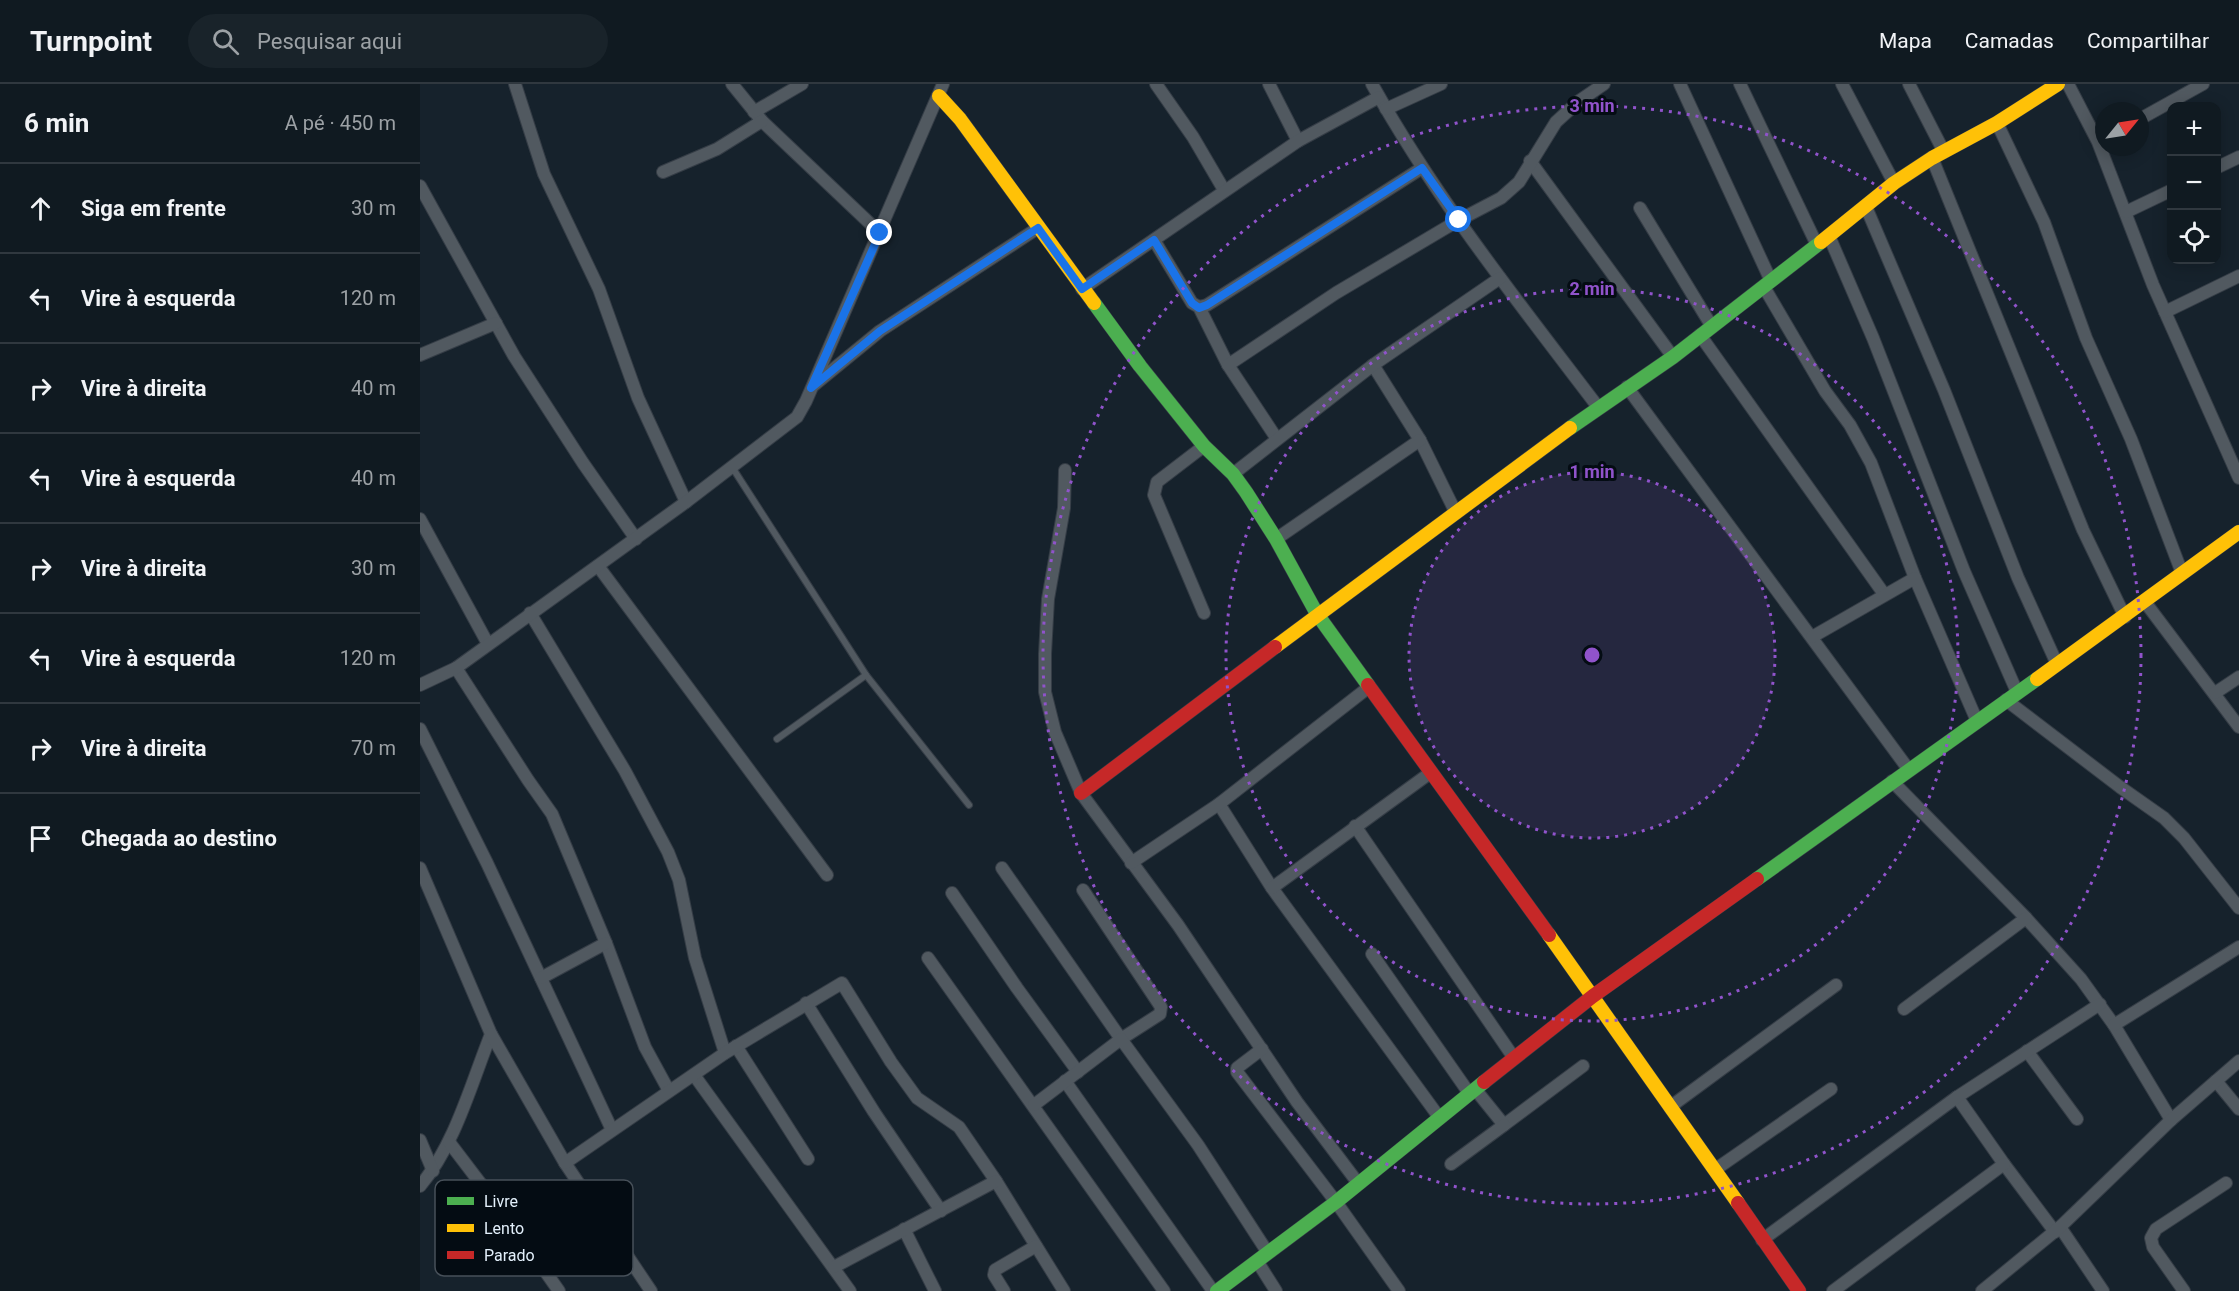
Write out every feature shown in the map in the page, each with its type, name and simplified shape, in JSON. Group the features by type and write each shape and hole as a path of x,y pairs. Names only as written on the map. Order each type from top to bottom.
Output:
{"street":[{"path":"515,84 544,174 599,289 638,398 686,502"},
{"path":"732,84 758,117 880,233"},
{"path":"663,172 717,149 802,84"},
{"path":"1156,84 1224,190"},
{"path":"1269,84 1298,141"},
{"path":"1372,84 1422,168 1500,279 1598,407"},
{"path":"1082,289 1298,141 1382,103 1441,84"},
{"path":"1228,365 1336,293 1459,220 1501,198 1519,182 1556,122 1579,101 1604,84"},
{"path":"1680,84 1767,284 1825,392 1850,426 1871,463 1915,578 1977,721"},
{"path":"1740,84 1817,245"},
{"path":"1842,84 1894,183"},
{"path":"1910,84 2078,520 2125,617"},
{"path":"1081,793 1219,691 1317,614 1598,407 1672,357 1894,183 1938,155 1997,123 2058,84"},
{"path":"2068,84 2095,130"},
{"path":"2149,114 2203,84"},
{"path":"420,685 456,668 636,539 797,417 880,233 941,90 1082,289 1204,446 1233,474 1276,539 1317,614 1593,996 1799,1291"},
{"path":"1997,123 2044,222 2086,338 2131,439 2182,573"},
{"path":"2107,156 2153,285 2239,478"},
{"path":"2221,166 2239,157"},
{"path":"1530,161 1672,357"},
{"path":"1199,308 1422,168"},
{"path":"420,186 495,323 583,463 636,539"},
{"path":"2126,212 2167,192"},
{"path":"1866,207 1944,390 2018,578 2057,664"},
{"path":"1640,208 1711,325"},
{"path":"811,388 880,331 1038,228"},
{"path":"1829,236 1873,338 2012,696 2120,787 2164,818 2184,838 2239,908"},
{"path":"1154,240 1192,303 1199,308 1228,365 1277,439"},
{"path":"2165,312 2239,276"},
{"path":"1233,474 1373,365 1500,279"},
{"path":"420,355 495,323"},
{"path":"1700,335 1884,594"},
{"path":"1373,365 1420,440 1456,513"},
{"path":"1627,387 1909,770"},
{"path":"1276,539 1420,440"},
{"path":"1204,446 1157,482 1154,495 1204,613"},
{"path":"1065,470 1065,508 1048,599 1045,692 1055,732 1081,793 1178,925 1297,1102 1358,1183"},
{"path":"420,519 488,644"},
{"path":"1065,1081 1215,1291 1336,1202 1439,1117 1593,996 2125,617 2239,532"},
{"path":"598,566 827,876"},
{"path":"1812,637 1915,578"},
{"path":"2145,602 2239,727"},
{"path":"530,613 598,724 668,852 679,880 695,958 731,1049 808,1160"},
{"path":"456,668 552,814 606,942 645,1047 669,1091"},
{"path":"2215,693 2239,677"},
{"path":"1131,863 1219,804 1369,687"},
{"path":"420,729 487,863 612,1131"},
{"path":"1272,888 1430,773"},
{"path":"1892,781 2026,918 2080,979 2114,1024 2171,1120"},
{"path":"1219,804 1272,888 1439,1117"},
{"path":"1355,826 1514,1058"},
{"path":"420,868 491,1034 576,1180"},
{"path":"1002,868 1198,1145 1268,1253"},
{"path":"1034,1105 1121,1039 1160,1014 1161,1007 1083,890"},
{"path":"952,893 1078,1072"},
{"path":"1904,1009 2026,918"},
{"path":"541,978 606,942"},
{"path":"2114,1024 2239,947"},
{"path":"1372,954 1472,1091 1504,1125"},
{"path":"928,958 1164,1291"},
{"path":"565,1163 731,1049 842,983 891,1062 917,1098 959,1127 996,1180 1064,1291"},
{"path":"1670,1107 1836,985"},
{"path":"806,1003 874,1112 941,1211"},
{"path":"1762,1240 1957,1097 2100,1004"},
{"path":"420,1186 433,1171 449,1142 491,1034"},
{"path":"1262,1049 1240,1064 1237,1072 1336,1202 1399,1291"},
{"path":"2028,1051 2077,1119"},
{"path":"1982,1291 2057,1230 2171,1120 2239,1061"},
{"path":"1451,1164 1583,1066"},
{"path":"694,1075 850,1291"},
{"path":"2216,1081 2239,1109"},
{"path":"1716,1169 1831,1089"},
{"path":"1957,1097 2004,1164 2103,1291"},
{"path":"420,1140 433,1171"},
{"path":"449,1142 478,1180"},
{"path":"1833,1291 2004,1164"},
{"path":"834,1267 996,1180"},
{"path":"2184,1291 2153,1247 2151,1238 2156,1229 2226,1183"},
{"path":"904,1229 935,1291"},
{"path":"1004,1291 994,1275 995,1270 1036,1246"},
{"path":"1257,1261 1276,1291"},
{"path":"633,1264 651,1291"},
{"path":"548,1276 559,1291"}],"lane":[{"path":"732,467 866,675 969,805"},
{"path":"777,739 866,675"}],"traffic: fast":[{"path":"1570,428 1673,357 1821,242"},
{"path":"1094,303 1140,366 1204,446 1233,474 1246,492 1276,539 1317,614 1368,685"},
{"path":"1757,879 2037,679"},
{"path":"1217,1291 1336,1202 1484,1082"}],"traffic: slow":[{"path":"1821,242 1894,183 1932,158 1997,123 2058,84"},
{"path":"939,96 960,119 1094,303"},
{"path":"1275,647 1570,428"},
{"path":"2037,679 2239,532"},
{"path":"1549,935 1738,1203"}],"traffic: jam":[{"path":"1081,793 1275,647"},
{"path":"1368,685 1549,935"},
{"path":"1484,1082 1593,996 1757,879"},
{"path":"1738,1203 1799,1291"}],"route":[{"path":"880,233 811,388 880,331 1038,228 1082,289 1154,240 1192,303 1199,308 1422,168 1459,220"}]}
